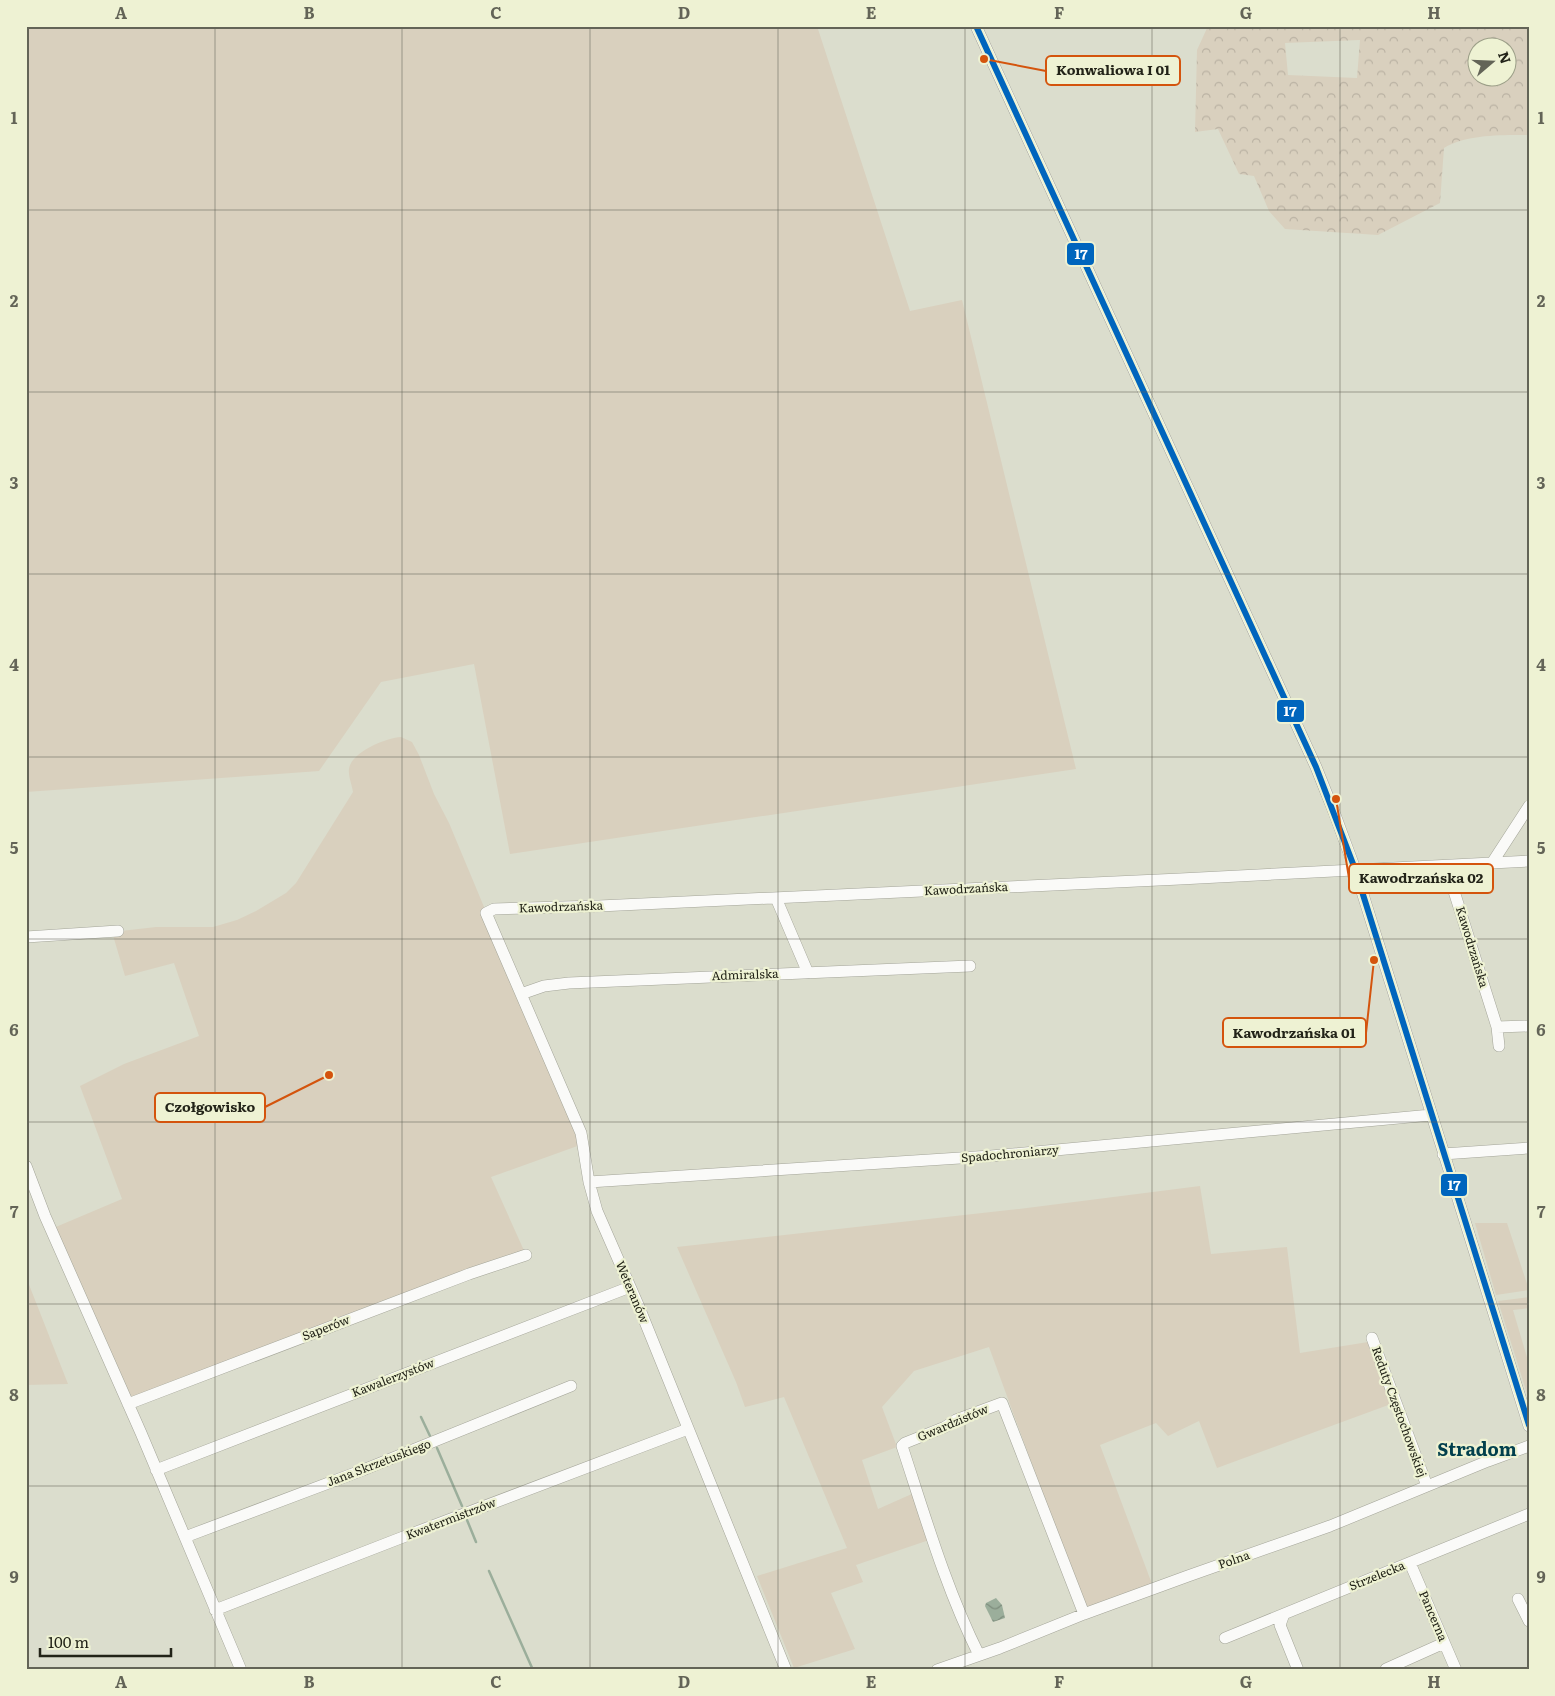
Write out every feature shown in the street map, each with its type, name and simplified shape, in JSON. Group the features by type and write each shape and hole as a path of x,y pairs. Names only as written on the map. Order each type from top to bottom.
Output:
{"street":[{"path":"976,26 1316,767 1334,812 1355,869 1529,1426"},
{"path":"1492,862 1529,806"},
{"name":"Kawodrzańska","path":"486,914 494,909 776,898 1529,861"},
{"name":"Kawodrzańska","path":"1446,866 1497,1027 1499,1046"},
{"path":"776,898 808,973"},
{"name":"Weteranów","path":"486,914 581,1133 589,1182 597,1211 630,1287 786,1670"},
{"path":"26,937 118,931"},
{"name":"Admiralska","path":"521,994 544,986 569,984 970,966"},
{"path":"1497,1027 1529,1026"},
{"name":"Spadochroniarzy","path":"589,1182 991,1156 1431,1114"},
{"path":"1444,1154 1529,1148"},
{"path":"26,1166 45,1216 128,1404 241,1670"},
{"name":"Saperów","path":"128,1404 469,1274 526,1255"},
{"name":"Kawalerzystów","path":"156,1470 630,1287"},
{"name":"Reduty Częstochowskiej","path":"1372,1338 1427,1486"},
{"name":"Jana Skrzetuskiego","path":"185,1537 363,1470 571,1386"},
{"name":"Gwardzistów","path":"978,1655 944,1568 902,1446 905,1443 945,1427 956,1420 1002,1403 1084,1614"},
{"name":"Kwatermistrzów","path":"216,1610 688,1429"},
{"name":"Polna","path":"937,1670 951,1667 1084,1614 1330,1526 1529,1446"},
{"name":"Strzelecka","path":"1225,1638 1529,1514"},
{"name":"Pancerna","path":"1410,1562 1456,1670"},
{"path":"1518,1599 1527,1614"},
{"path":"1284,1614 1280,1625 1298,1670"},
{"path":"1386,1669 1444,1643"}],"green space":[{"path":"26,26 817,26 910,311 962,300 1076,769 510,854 474,664 381,682 319,771 26,792"},
{"path":"1208,26 1529,26 1529,135 1497,135 1474,138 1453,143 1444,148 1440,203 1378,235 1285,229 1269,211 1254,176 1239,174 1218,129 1195,132 1197,50","holes":["1360,40 1357,78 1288,75 1285,43"]},
{"path":"401,737 412,742 419,755 583,1144 491,1177 526,1255 128,1404 51,1229 122,1199 80,1086 124,1064 199,1036 174,963 125,976 112,932 156,927 213,927 237,920 286,893 296,883 353,792 349,772 351,763 370,747"},
{"path":"1200,1186 1211,1254 1287,1247 1300,1353 1368,1342 1391,1404 1217,1468 1199,1421 1168,1436 1156,1423 1100,1445 1152,1584 1085,1609 989,1347 914,1371 882,1407 897,1447 862,1460 878,1509 914,1493 929,1540 856,1565 863,1582 831,1593 855,1649 794,1668 757,1576 847,1548 784,1397 745,1407 677,1247 1019,1209"},
{"path":"1475,1223 1507,1223 1529,1290 1496,1295"},
{"path":"26,1277 68,1384 26,1385"},
{"path":"1529,1297 1529,1308 1513,1310 1529,1364 1529,1400 1498,1301"}],"water":[{"path":"996,1598 1002,1605 1005,1618 993,1622 985,1606 986,1603"}],"waterway":[{"path":"421,1417 430,1436"},
{"path":"437,1448 462,1506"},
{"path":"467,1520 476,1542"},
{"path":"489,1571 533,1670"}],"transit line":[{"name":"17","path":"976,26 1316,767 1355,869 1529,1425"}],"place":[{"name":"Konwaliowa I 01","path":"984,59"},
{"name":"Kawodrzańska 02","path":"1336,799"},
{"name":"Kawodrzańska 01","path":"1374,960"},
{"name":"Czołgowisko","path":"329,1075"}],"district":[{"name":"Stradom","path":"1477,1450"}]}
